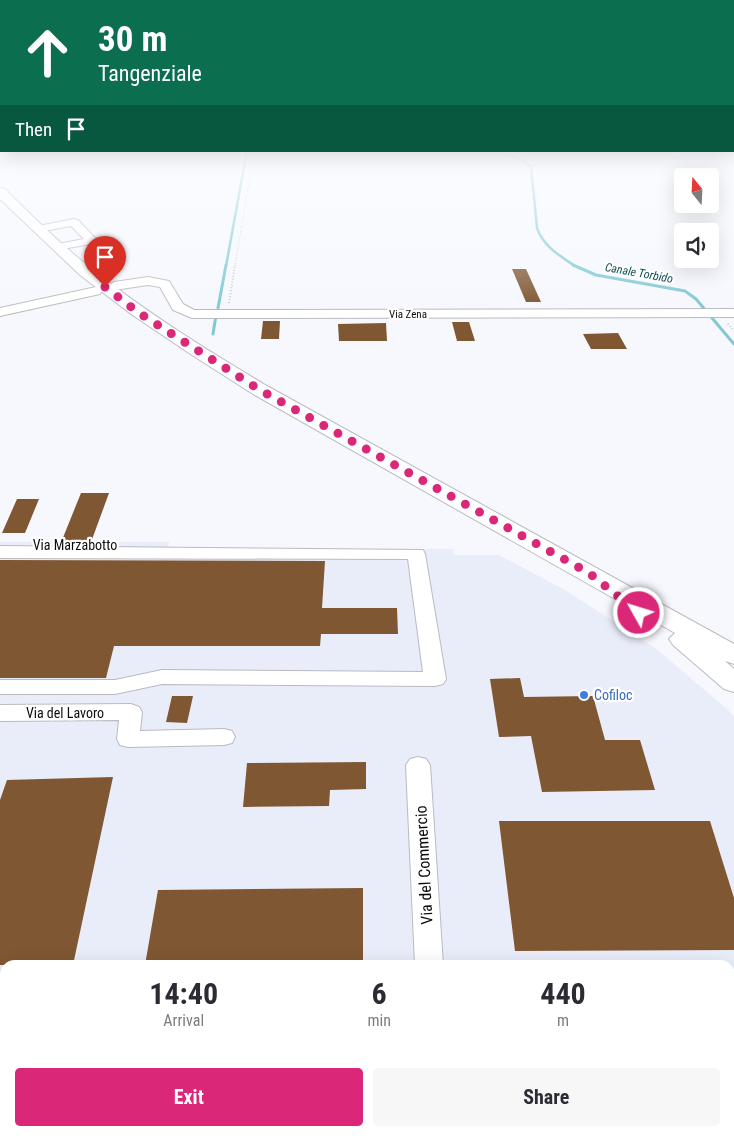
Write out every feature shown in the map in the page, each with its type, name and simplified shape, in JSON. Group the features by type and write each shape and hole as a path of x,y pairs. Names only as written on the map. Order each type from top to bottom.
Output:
{"main road":[{"path":"12,204 57,247 139,313 220,365 734,655"},
{"path":"589,573 734,641"},
{"path":"589,573 639,613 684,640 734,683"}],"street":[{"path":"38,229 74,222 92,241 57,247"},
{"name":"Via Zena","path":"114,286 138,281 160,283 167,286 175,304 186,312 227,314 719,314"},
{"path":"0,312 96,291"},
{"path":"719,314 734,313"},
{"name":"Via Marzabotto","path":"0,545 150,545"},
{"path":"0,552 416,554 435,679 162,677 115,687 0,687"},
{"path":"131,712 128,739 224,737"},
{"name":"Via del Lavoro","path":"0,713 131,712"},
{"name":"Via del Commercio","path":"418,766 430,960"}],"path":[{"path":"227,314 245,204"},
{"path":"730,327 734,328"}],"shaded area":[{"path":"0,542 169,542 168,549 453,549 454,555 499,555 565,590 655,648 734,717 734,960 0,960"}],"building":[{"path":"512,269 526,269 541,302 526,302"},
{"path":"263,321 280,321 279,339 261,339"},
{"path":"452,322 469,322 475,341 457,341"},
{"path":"386,323 387,341 339,341 338,324"},
{"path":"618,333 627,349 591,349 583,334"},
{"path":"81,493 109,493 90,545 60,545"},
{"path":"17,499 39,499 25,533 2,533"},
{"path":"0,560 325,561 322,608 397,608 398,634 321,634 320,646 114,646 106,678 0,678"},
{"path":"520,678 524,697 593,696 605,740 640,740 655,790 542,792 531,736 499,737 490,679"},
{"path":"172,696 193,696 187,723 166,722"},
{"path":"366,762 366,789 330,790 329,806 243,807 247,763"},
{"path":"113,777 74,960 0,960 0,800 7,780"},
{"path":"499,821 710,821 734,898 734,950 515,951"},
{"path":"363,888 363,960 146,960 158,890"}],"waterway":[{"path":"226,266 237,204"},
{"name":"Canale Torbido","path":"535,204 537,228 543,240 575,266"},
{"path":"218,308 226,265"},
{"name":"Canale Torbido","path":"575,266 596,275 685,291 696,299 734,344"},
{"path":"213,334 216,315"}],"place":[{"name":"Cofiloc","path":"584,695"}],"route":[{"path":"105,287 139,313 260,390 589,573 639,613"}]}
